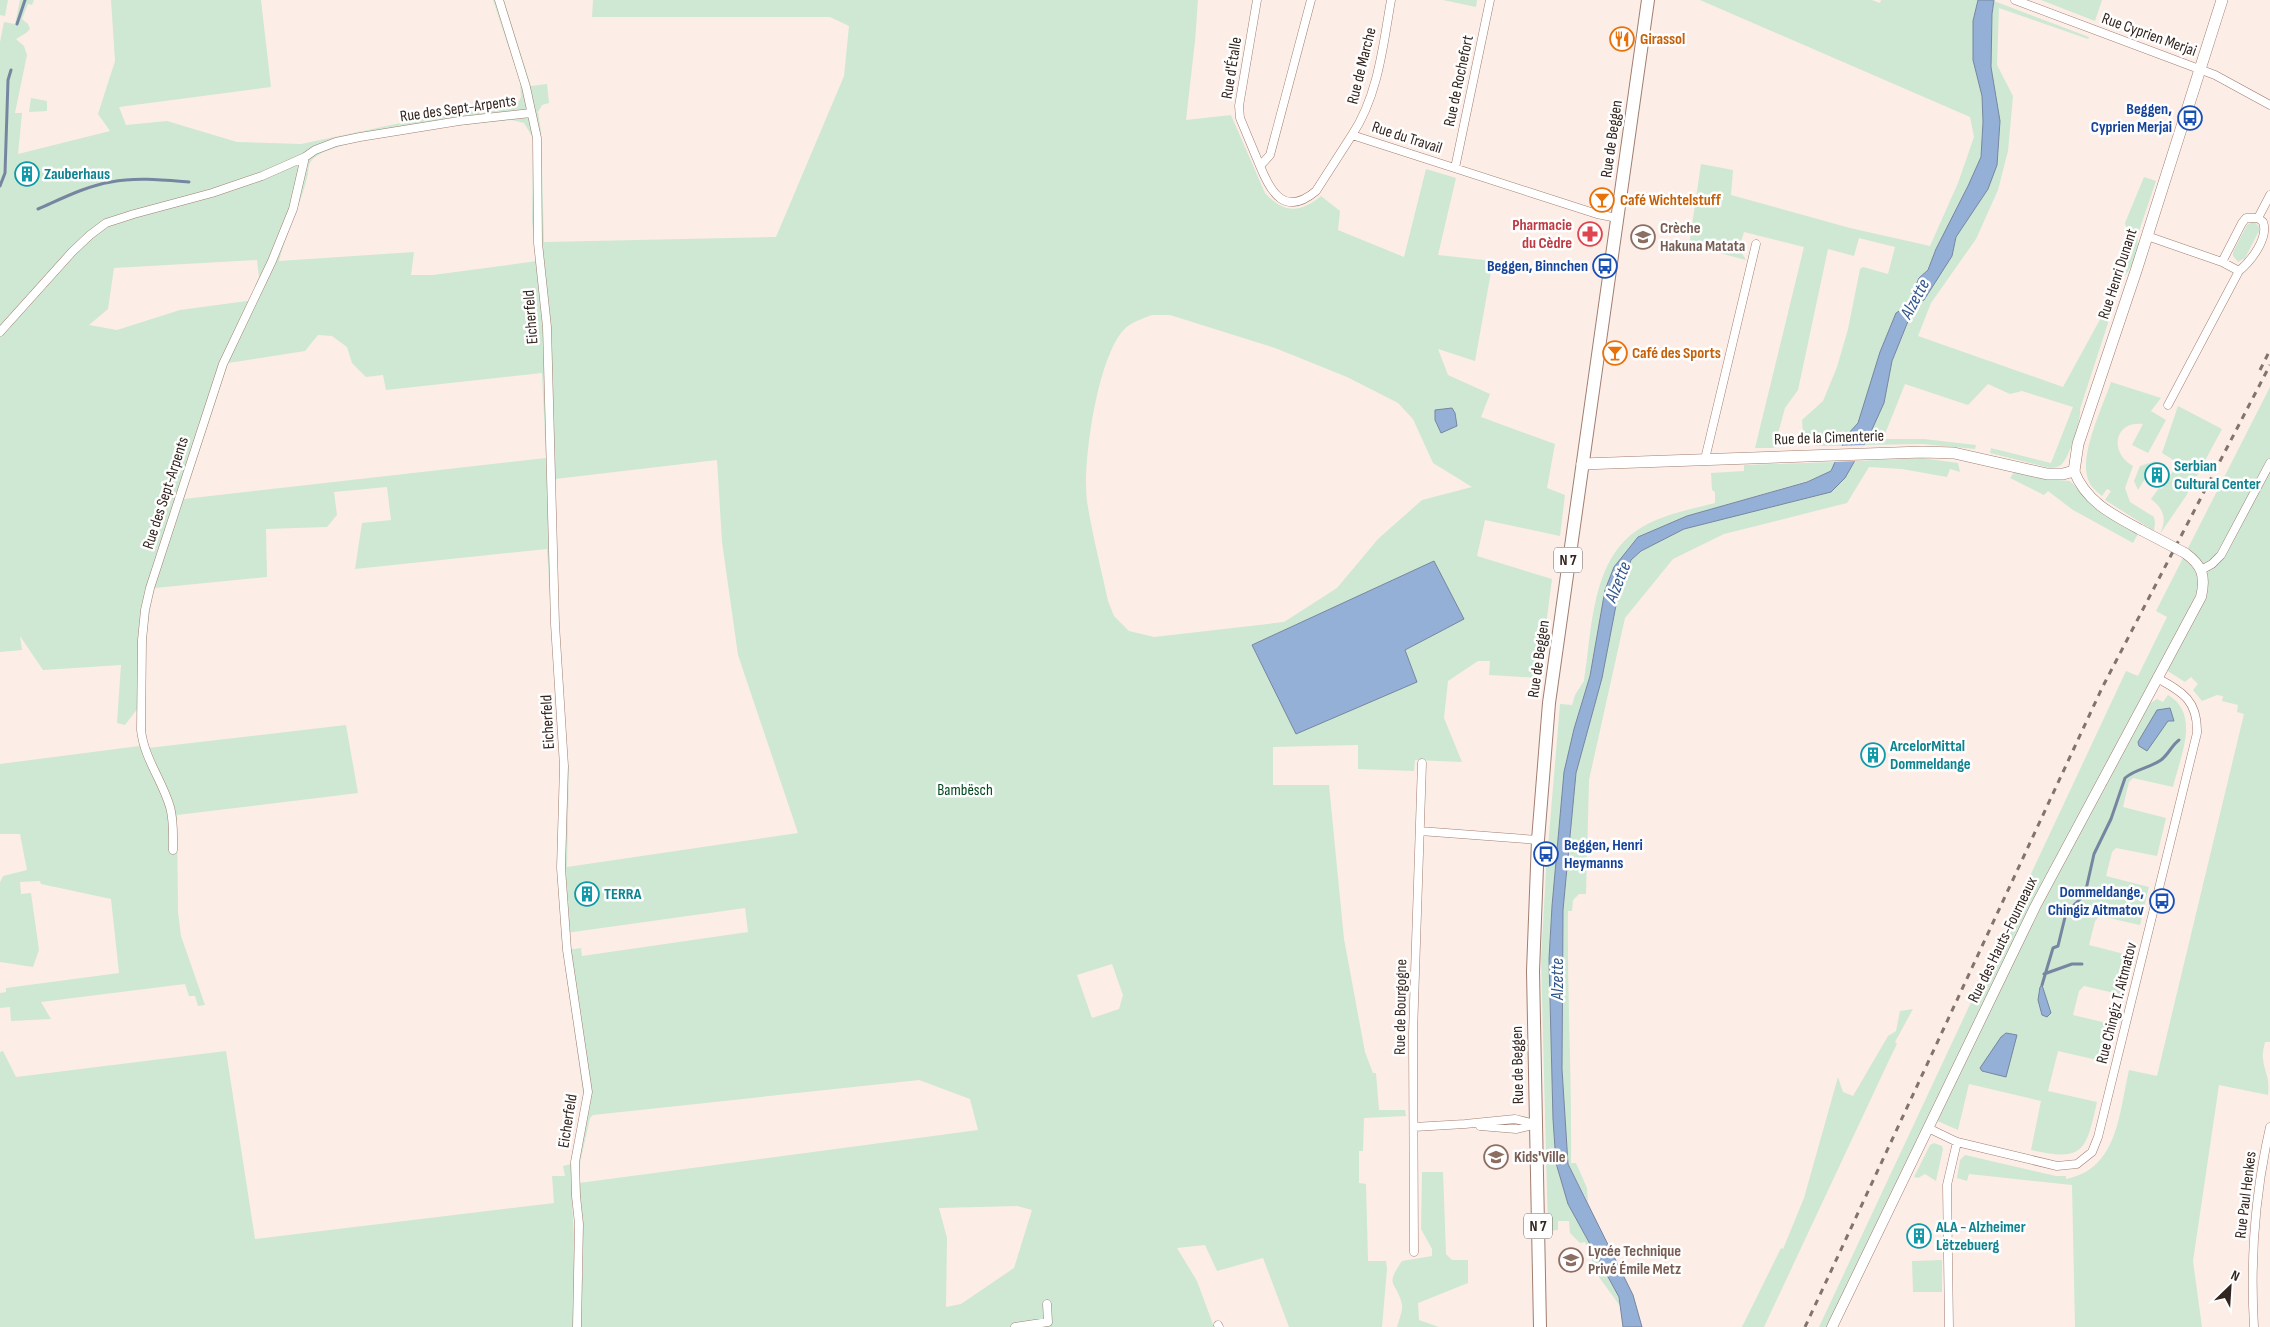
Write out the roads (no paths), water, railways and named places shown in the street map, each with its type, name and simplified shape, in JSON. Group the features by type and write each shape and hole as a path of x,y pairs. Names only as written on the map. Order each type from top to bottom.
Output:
{"main road":[{"name":"Rue de Beggen","path":"1540,1327 1533,971 1538,840 1549,703 1648,0"},
{"name":"Rue Henri Dunant","path":"2074,471 2078,444 2222,0"},
{"name":"Rue de la Cimenterie","path":"1582,464 1876,452 1954,453 2047,474 2063,474 2074,471"}],"street":[{"name":"Rue des Sept-Arpents","path":"0,332 72,252 90,235 106,224 262,176 305,157 314,150 360,136 532,113 526,87 499,0"},
{"name":"Rue d'Étalle","path":"1257,0 1239,106 1240,118 1260,166"},
{"path":"1260,166 1270,155 1311,0"},
{"name":"Rue de Marche","path":"1352,135 1368,107 1374,87 1391,0"},
{"name":"Rue de Rochefort","path":"1455,168 1490,0"},
{"name":"Rue Cyprien Merjai","path":"2015,0 2200,69 2270,105"},
{"name":"Eicherfeld","path":"532,113 537,138 538,243 547,327 554,624 564,766 561,868 567,950 588,1092 576,1162 576,1196 579,1224 577,1327"},
{"name":"Rue du Travail","path":"1260,166 1270,190 1278,197 1287,201 1298,202 1316,192 1352,135 1597,214 1617,218"},
{"name":"Rue des Sept-Arpents","path":"173,850 172,817 169,805 143,746 142,738 142,650 145,610 178,499 223,364 272,261 293,209 305,157"},
{"path":"2258,218 2270,195"},
{"path":"2222,262 2246,218 2258,218"},
{"path":"2168,405 2239,271 2250,261 2264,234 2265,228 2258,218"},
{"path":"2147,236 2222,262 2239,271"},
{"path":"1705,459 1756,244"},
{"path":"2074,471 2078,484 2095,502 2141,530 2185,553 2195,560 2201,570 2212,564 2221,555 2270,463"},
{"name":"Rue des Hauts-Fourneaux","path":"1832,1327 2035,907 2201,597 2204,583 2201,570"},
{"name":"Rue Chingiz T. Aitmatov","path":"1928,1128 1957,1142 2057,1166 2077,1164 2092,1152 2098,1138 2197,732 2197,721 2188,699 2180,691 2157,678"},
{"name":"Rue de Bourgogne","path":"1414,1252 1413,1033 1422,763"},
{"path":"1420,831 1538,840"},
{"path":"1414,1127 1516,1119 1535,1124"},
{"name":"Rue Paul Henkes","path":"2254,1327 2253,1254 2262,1161 2270,1127"},
{"path":"1949,1327 1947,1185 1957,1142"},
{"path":"1015,1327 1048,1322 1047,1304"}],"water":[{"name":"Alzette","path":"1978,0 1994,0 1991,67 2000,121 1997,165 1988,189 1956,237 1952,256 1924,300 1915,304 1892,361 1884,403 1869,436 1845,478 1831,492 1684,529 1641,551 1631,560 1618,595 1602,678 1576,773 1563,910 1562,1069 1568,1164 1633,1295 1642,1327 1623,1327 1619,1297 1568,1204 1556,1163 1549,959 1564,772 1574,729 1590,676 1605,590 1614,567 1638,537 1687,516 1807,482 1831,471 1847,435 1858,423 1880,352 1896,313 1906,307 1919,278 1928,270 1936,249 1981,157 1982,96 1973,60 1973,21"},
{"path":"1452,408 1455,413 1457,426 1441,433 1435,420 1435,410"},
{"path":"1434,561 1464,619 1405,650 1417,682 1296,734 1252,645"},
{"path":"2170,708 2174,721 2168,721 2147,751 2139,746 2138,742 2157,710"},
{"path":"2042,985 2051,1013 2047,1017 2042,1015 2038,1000"},
{"path":"2006,1033 2017,1035 2006,1077 1982,1071 1980,1068 2001,1037"}],"waterway":[{"path":"17,24 25,0"},
{"path":"0,186 5,173 8,80 11,70"},
{"path":"38,209 83,190 121,180 140,179 189,182"},
{"path":"2042,985 2053,948 2058,946 2066,913 2085,894 2094,854 2111,819 2125,778 2161,760 2179,740"},
{"path":"2044,974 2072,964 2082,964"}],"railway":[{"path":"2260,370 2270,350"},
{"path":"1805,1327 2102,688 2270,365"}],"place":[{"name":"Girassol","path":"1622,39"},
{"name":"Beggen, Cyprien Merjai","path":"2190,118"},
{"name":"Zauberhaus","path":"27,174"},
{"name":"Café Wichtelstuff","path":"1602,200"},
{"name":"Pharmacie du Cèdre","path":"1590,234"},
{"name":"Crèche Hakuna Matata","path":"1643,237"},
{"name":"Beggen, Binnchen","path":"1605,266"},
{"name":"Café des Sports","path":"1615,353"},
{"name":"Serbian Cultural Center","path":"2157,475"},
{"name":"ArcelorMittal Dommeldange","path":"1873,755"},
{"name":"Beggen, Henri Heymanns","path":"1546,854"},
{"name":"TERRA","path":"587,894"},
{"name":"Dommeldange, Chingiz Aitmatov","path":"2162,901"},
{"name":"Kids'Ville","path":"1496,1157"},
{"name":"ALA - Alzheimer Lëtzebuerg","path":"1919,1236"},
{"name":"Lycée Technique Privé Émile Metz","path":"1571,1260"}],"park label":[{"name":"Bambësch","path":"965,790"}]}
